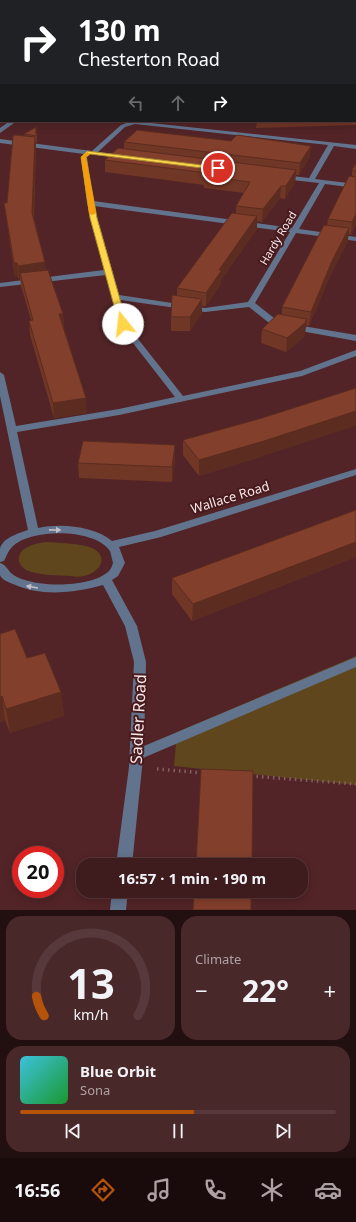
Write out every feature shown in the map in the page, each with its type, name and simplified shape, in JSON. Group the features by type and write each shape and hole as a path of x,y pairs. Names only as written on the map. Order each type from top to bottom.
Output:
{"street":[{"path":"0,131 13,122"},
{"path":"180,398 123,324 90,203 84,157 123,126 135,122 148,122 356,147"},
{"path":"0,141 132,158"},
{"path":"311,180 332,144"},
{"path":"272,175 356,186"},
{"name":"Hardy Road","path":"251,304 323,182"},
{"path":"90,203 356,239"},
{"path":"0,285 108,272"},
{"path":"115,297 205,310 251,304 276,324 356,338"},
{"path":"12,430 119,412 302,373 356,353"},
{"path":"0,375 4,415 12,430 34,532"},
{"name":"Wallace Road","path":"112,546 156,534 356,472"},
{"path":"0,558 6,545 13,540 34,532 55,529 92,534 104,539 112,546 120,562 119,569 106,579 92,584 48,589 28,586 4,579 0,567"},
{"name":"Sadler Road","path":"106,579 131,626 140,662 136,761 125,858"},
{"path":"136,761 356,662"},
{"path":"118,910 119,898"}],"path":[{"path":"136,761 206,773"},
{"path":"245,776 356,784"}],"shaded area":[{"path":"46,542 87,546 97,551 102,559 101,563 92,573 79,577 43,574 31,572 25,569 19,561 21,552 24,549 38,543"},
{"path":"356,656 356,785 174,766 177,732"}],"building":[{"path":"36,127 36,136 24,134"},
{"path":"137,130 231,141 237,135 311,146 300,163 124,142"},
{"path":"13,136 35,137 32,213 45,262 18,266 17,263 14,263 4,203 7,203"},
{"path":"118,148 296,170 286,186 281,186 263,209 236,206 250,182 204,176 207,173 105,160"},
{"path":"356,163 356,171 352,170"},
{"path":"349,176 356,177 356,214 352,222 328,219"},
{"path":"232,213 257,216 219,270 222,270 206,293 177,288"},
{"path":"324,225 349,228 332,261 311,312 282,307"},
{"path":"48,270 63,314 59,314 86,398 53,403 29,321 33,320 20,273"},
{"path":"172,295 202,299 190,317 171,317"},
{"path":"278,314 307,319 305,323 287,338 262,329"},
{"path":"356,388 356,411 264,441 199,460 183,440 262,418"},
{"path":"83,441 175,445 172,467 78,463"},
{"path":"356,510 356,542 193,604 172,578"},
{"path":"15,629 27,658 45,653 61,692 6,709 2,696 0,697 0,634"},
{"path":"201,769 253,771 252,858 196,858"},
{"path":"194,898 251,898 251,910 193,910"}],"slow traffic":[{"path":"87,154 84,157 92,213"}],"route":[{"path":"123,324 90,203 84,157 89,152 218,168"}]}
